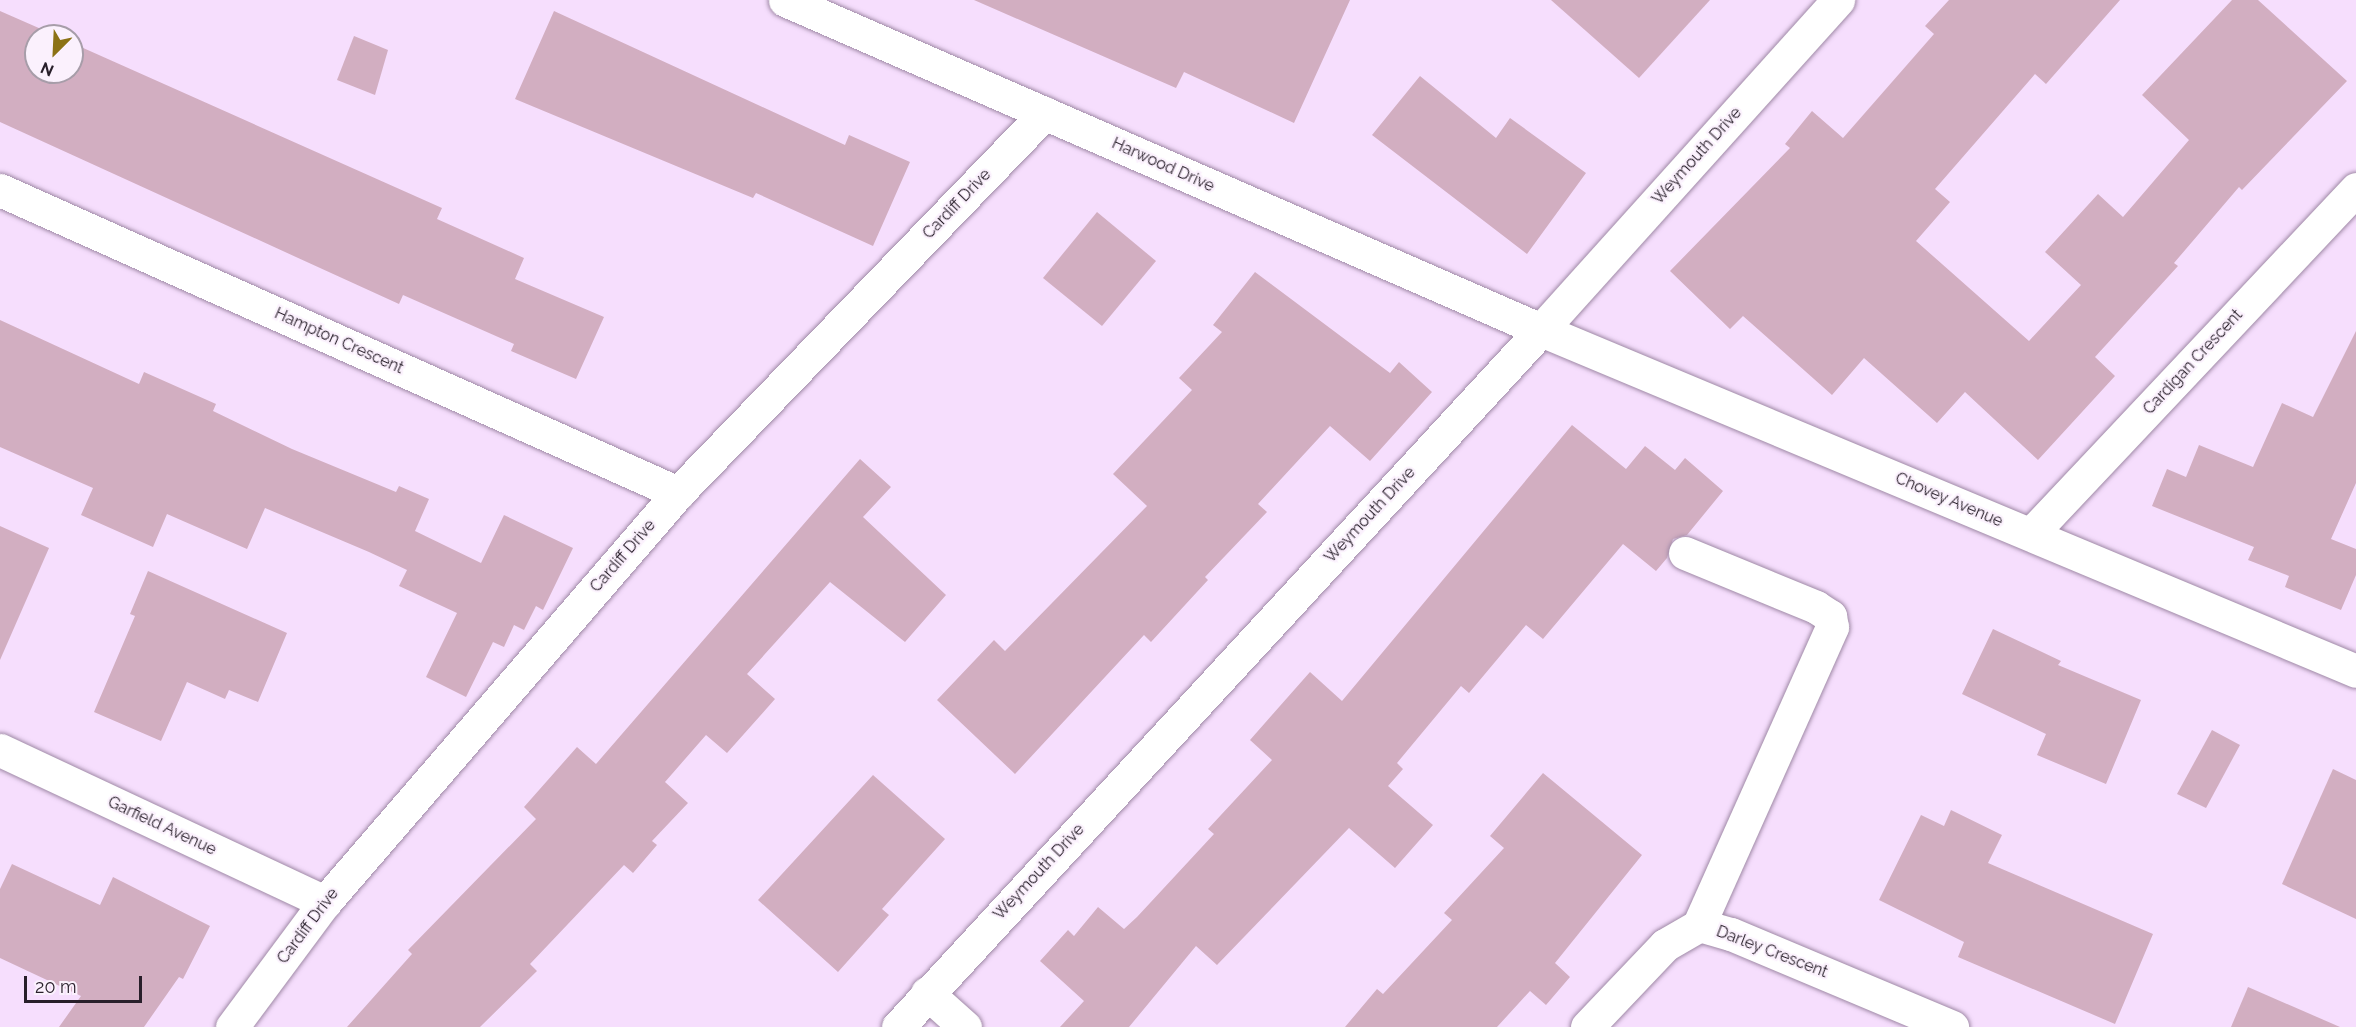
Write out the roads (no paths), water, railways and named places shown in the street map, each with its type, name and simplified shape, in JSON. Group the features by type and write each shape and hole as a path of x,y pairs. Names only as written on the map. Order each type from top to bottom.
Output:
{"street":[{"name":"Harwood Drive","path":"785,0 1541,330"},
{"name":"Weymouth Drive","path":"898,1027 1541,330 1838,0"},
{"name":"Cardiff Drive","path":"232,1027 325,902 678,493 1045,113"},
{"name":"Cardigan Crescent","path":"2031,534 2356,189"},
{"name":"Hampton Crescent","path":"0,190 678,493"},
{"name":"Chovey Avenue","path":"1541,330 2356,671"},
{"path":"1685,553 1816,608 1830,616 1833,627 1699,925"},
{"name":"Garfield Avenue","path":"0,750 325,902"},
{"name":"Darley Crescent","path":"1587,1027 1665,945 1699,925 1741,938 1952,1027"},
{"path":"927,993 965,1027"}]}
